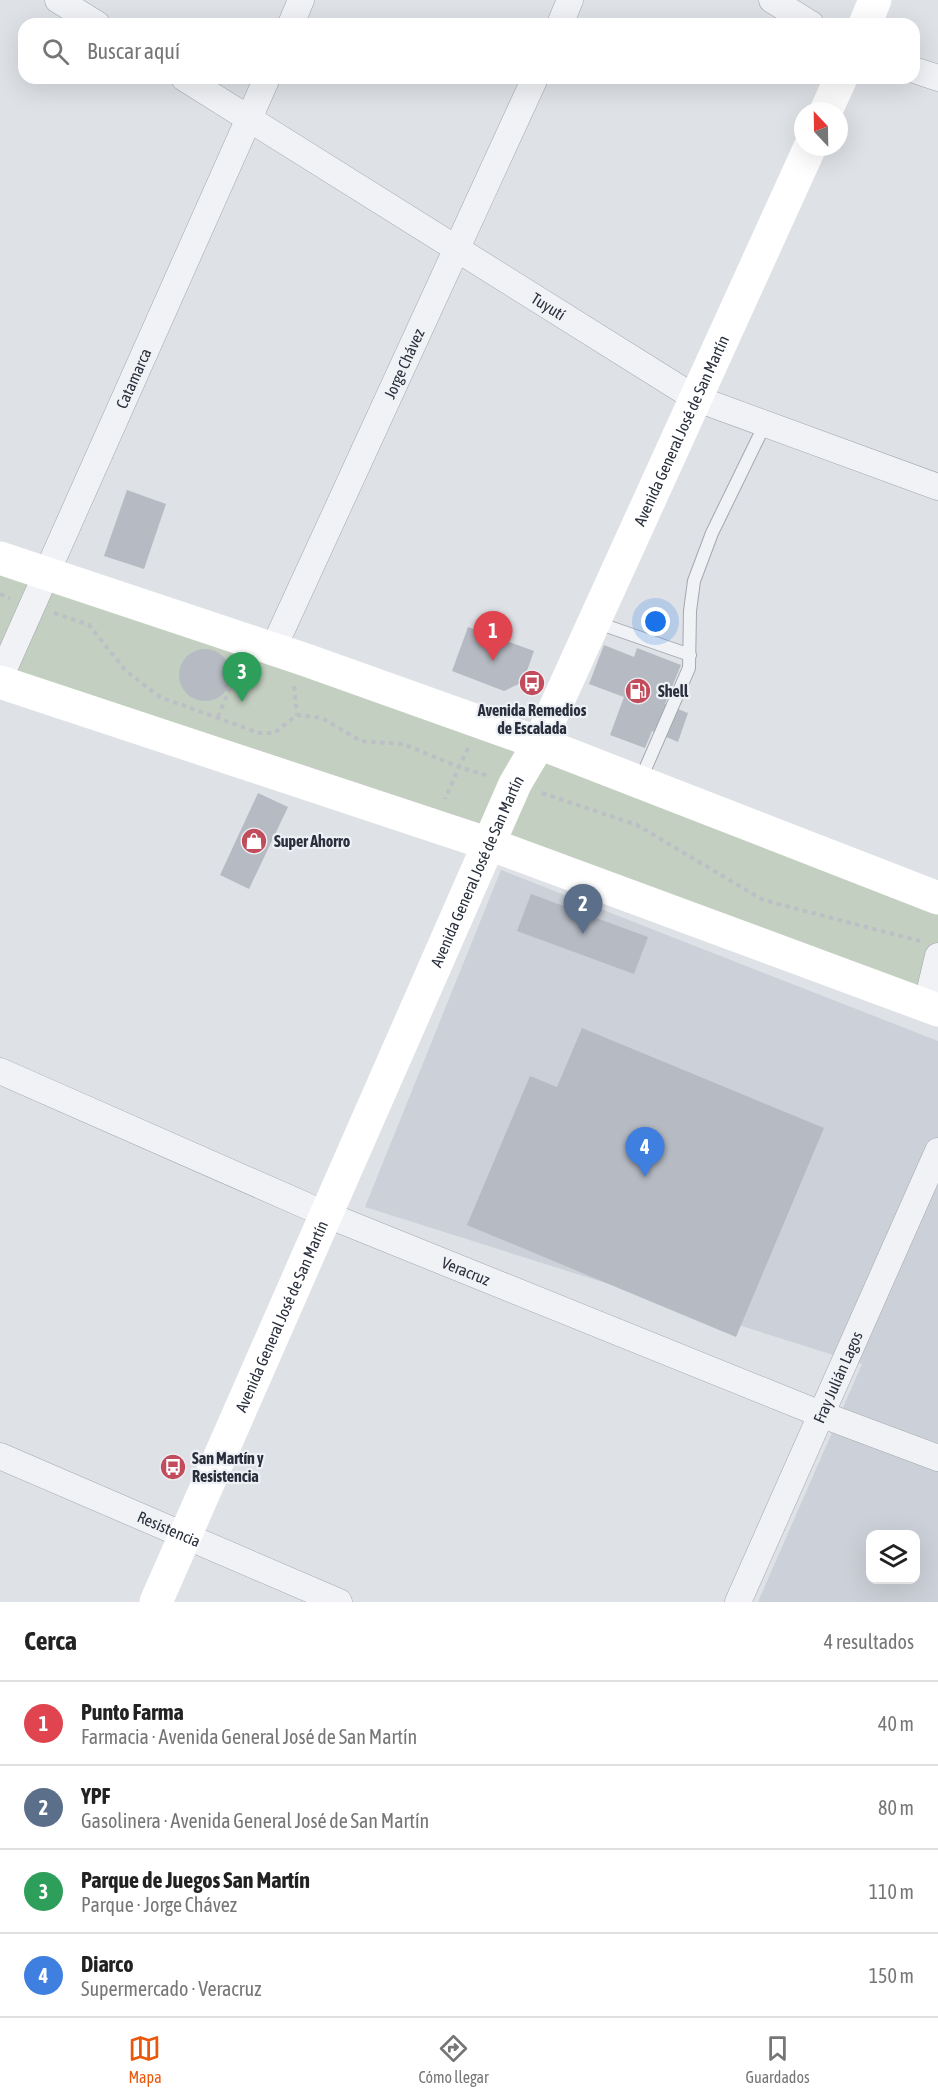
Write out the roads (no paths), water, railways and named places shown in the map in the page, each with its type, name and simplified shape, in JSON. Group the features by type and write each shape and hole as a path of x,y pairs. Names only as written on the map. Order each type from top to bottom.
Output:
{"main road":[{"path":"868,18 875,0"},
{"path":"830,102 838,84"},
{"name":"Avenida General José de San Martín","path":"156,1602 515,784 539,743 806,156"},
{"path":"0,558 273,649 539,743 938,898"},
{"path":"0,680 489,844 932,1008"}],"street":[{"path":"58,0 87,18"},
{"path":"294,18 301,0"},
{"path":"562,18 570,0"},
{"path":"772,0 801,18"},
{"path":"920,72 938,78"},
{"name":"Tuyutí","path":"194,84 695,398 938,487"},
{"name":"Catamarca","path":"0,680 264,84"},
{"name":"Jorge Chávez","path":"273,649 533,84"},
{"path":"932,1008 933,950"},
{"name":"Veracruz","path":"0,1071 325,1214 823,1415 938,1458"},
{"name":"Fray Julián Lagos","path":"738,1602 823,1415 938,1151"},
{"name":"Resistencia","path":"0,1456 339,1602"}],"lane":[{"path":"640,782 682,690 689,668 690,611 694,581 712,533 765,424"},
{"path":"594,621 690,656"}],"place":[{"name":"Punto Farma","path":"493,661"},
{"name":"Avenida Remedios de Escalada","path":"532,683"},
{"name":"Shell","path":"638,691"},
{"name":"Parque de Juegos San Martín","path":"242,702"},
{"name":"Super Ahorro","path":"254,841"},
{"name":"YPF","path":"583,934"},
{"name":"Diarco","path":"645,1177"},
{"name":"San Martín y Resistencia","path":"173,1467"}]}
